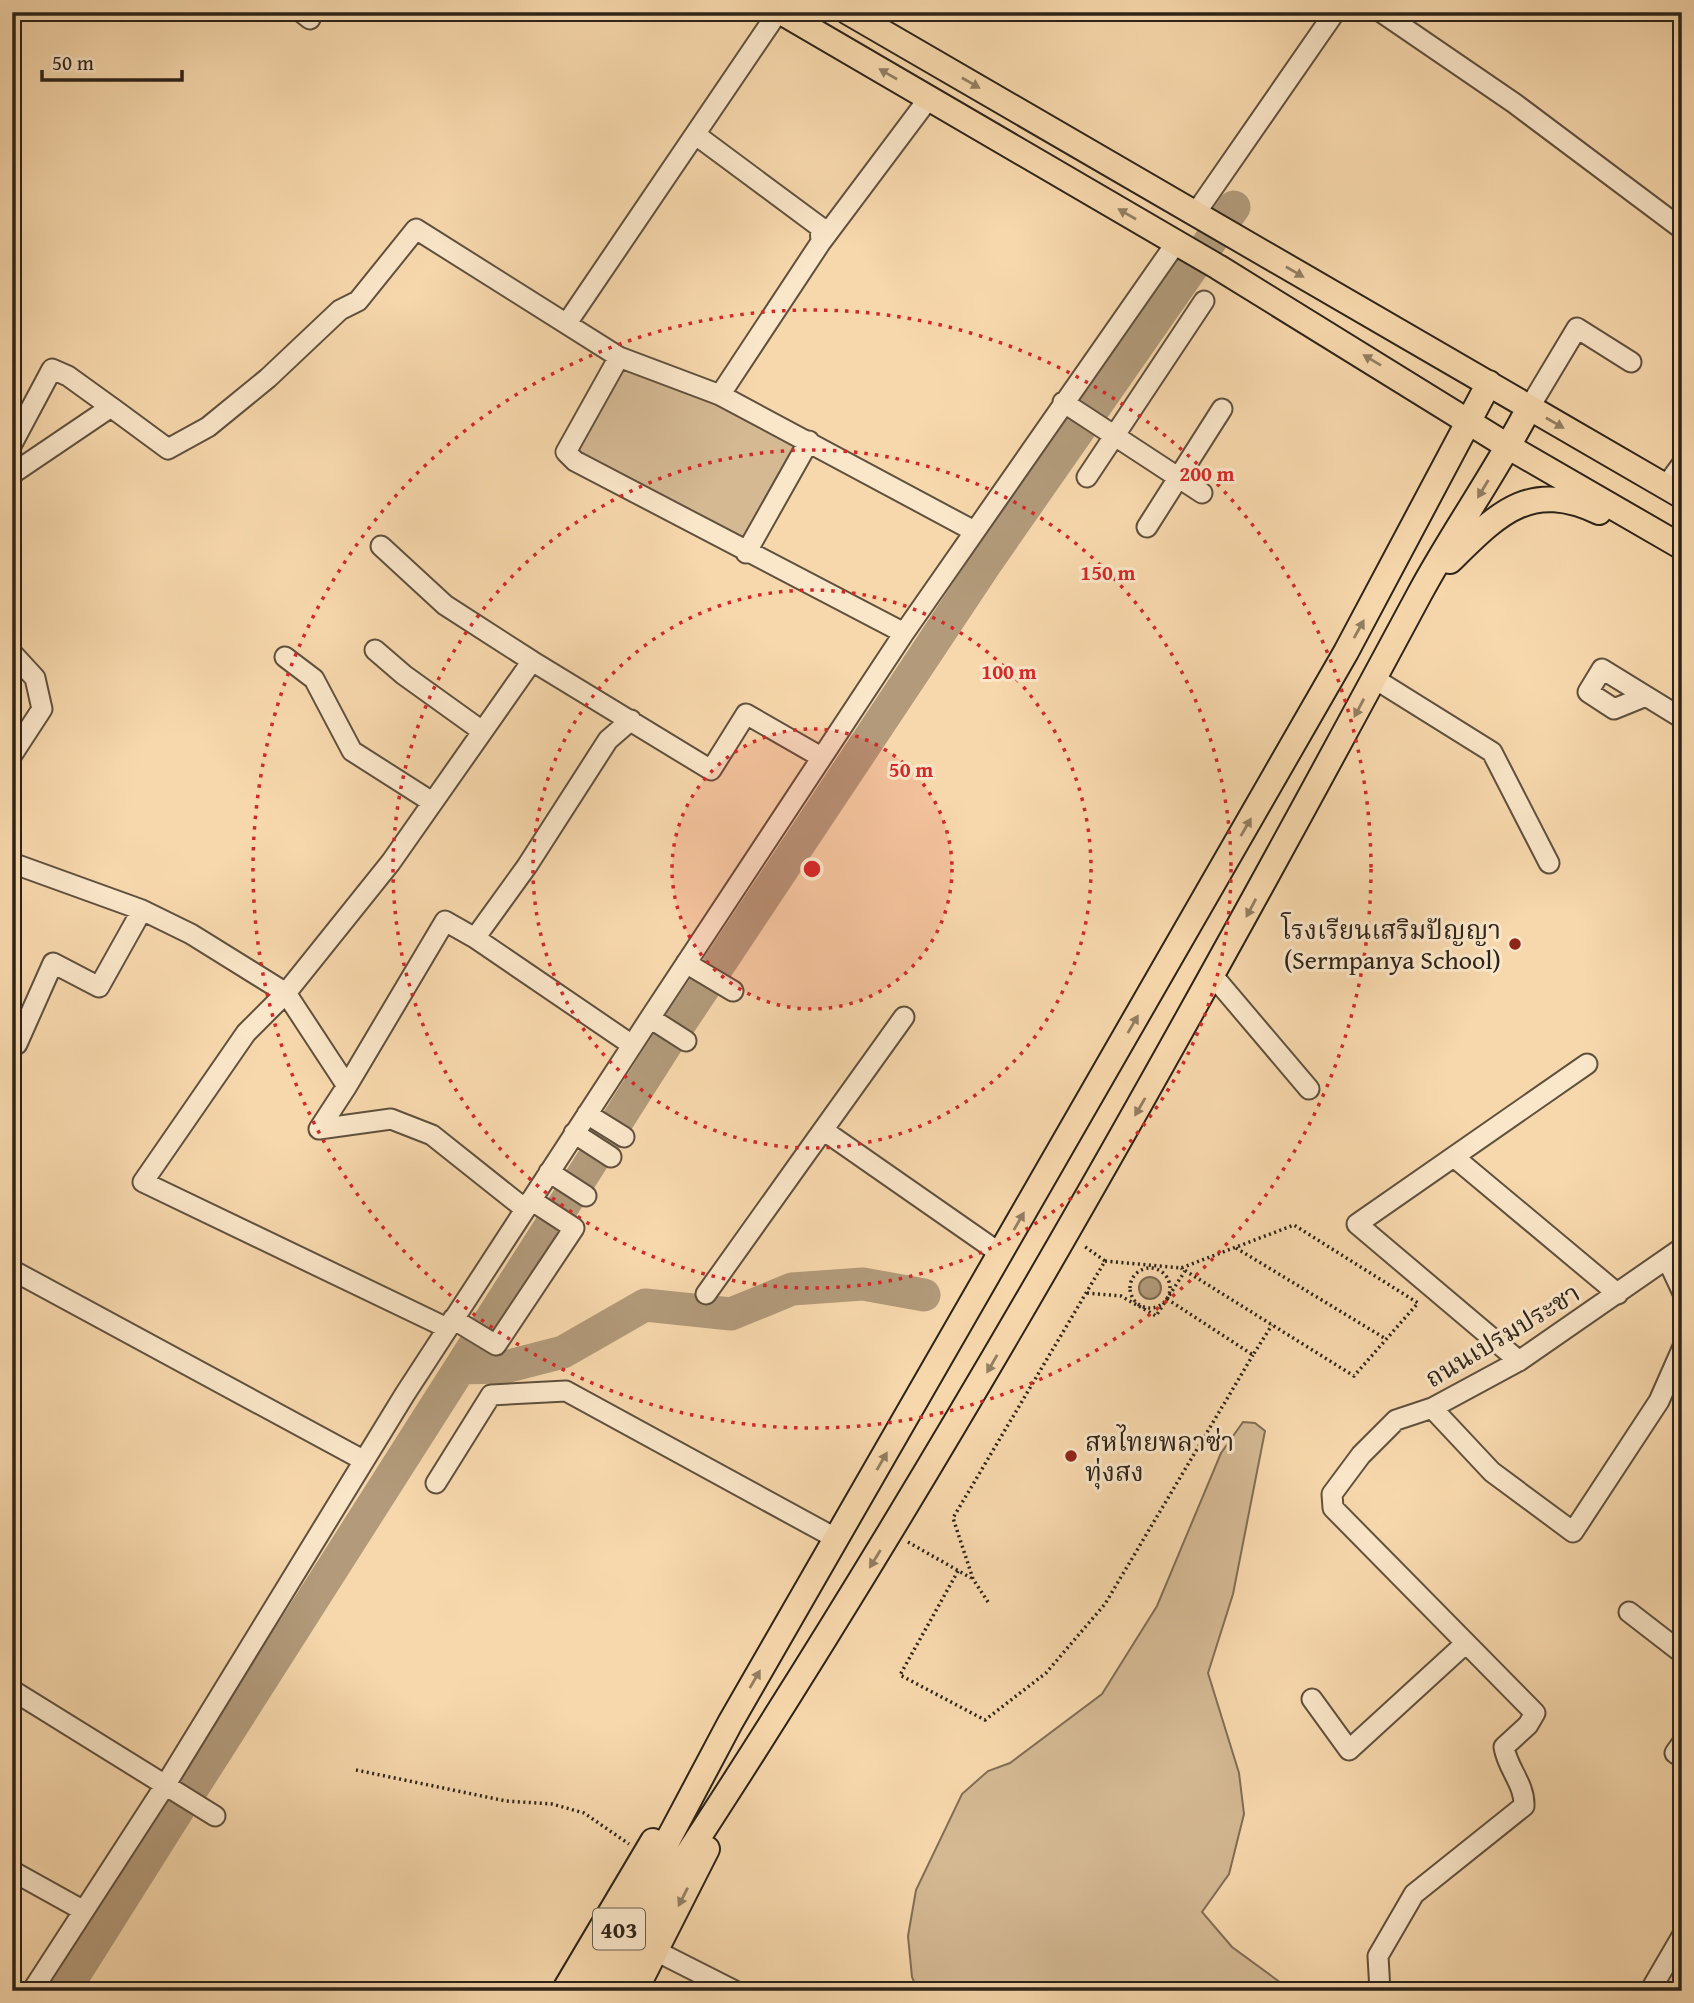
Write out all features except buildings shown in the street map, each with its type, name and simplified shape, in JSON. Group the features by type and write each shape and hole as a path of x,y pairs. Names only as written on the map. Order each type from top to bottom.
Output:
{"highway":[{"name":"403","path":"587,1991 655,1869"},
{"name":"403","path":"612,1991 655,1869"}],"main road":[{"path":"779,12 1218,267 1405,380 1509,447 1682,549"},
{"path":"848,12 1674,491"},
{"path":"1181,245 1201,218"},
{"path":"1405,380 1427,397 1444,420 1447,445 1441,470"},
{"path":"1001,1254 1346,652 1423,513 1441,470 1489,383"},
{"path":"1068,1235 1214,977 1424,586 1509,447 1529,408"},
{"path":"1424,586 1490,522 1511,507 1539,498 1585,505 1682,549"},
{"name":"403","path":"655,1869 757,1748 891,1532 1068,1235"},
{"name":"403","path":"655,1869 730,1723 1001,1254"},
{"path":"635,1991 757,1748"},
{"path":"564,1991 655,1869"}],"street":[{"path":"568,324 779,12"},
{"path":"1201,218 1335,12"},
{"path":"1381,12 1514,103 1682,229"},
{"path":"720,395 821,242 929,99"},
{"path":"696,135 820,227 821,242"},
{"path":"12,444 52,369 68,376 168,449 208,427 268,378 340,310 358,301 416,229 619,357 720,395 974,531"},
{"path":"33,1991 166,1784 363,1460 451,1322 650,1018 693,966 821,757 974,531 1068,405 1181,245"},
{"path":"1087,477 1108,431 1203,301"},
{"path":"1529,408 1577,328 1631,362"},
{"path":"619,357 566,452 575,461 746,553 904,633"},
{"path":"1068,405 1202,494"},
{"path":"12,474 111,407"},
{"path":"1147,527 1222,409"},
{"path":"746,553 809,441"},
{"path":"1674,491 1682,464"},
{"path":"382,546 445,605 711,770 746,714 821,757"},
{"path":"375,650 404,675 482,731"},
{"path":"12,653 35,678 42,709 12,755"},
{"path":"285,657 314,679 352,751 432,802"},
{"path":"532,661 391,862 286,993 246,1033 143,1182 451,1322 496,1346 574,1228 529,1203 432,1135 391,1119 319,1129 445,921 475,937 632,1045"},
{"path":"1375,679 1492,752 1549,863"},
{"path":"1646,696 1680,718 1682,715"},
{"path":"475,937 527,866 608,740 631,720"},
{"path":"12,863 142,910 191,934 286,993 347,1086"},
{"path":"17,1044 53,962 99,987 142,910"},
{"path":"693,966 733,990"},
{"path":"1214,977 1309,1089"},
{"path":"706,1294 904,1017"},
{"path":"650,1018 686,1041"},
{"path":"1519,1361 1357,1224 1587,1064"},
{"path":"588,1114 624,1137"},
{"path":"824,1130 1001,1254"},
{"path":"575,1133 611,1157"},
{"path":"1454,1157 1618,1294"},
{"path":"549,1173 586,1196"},
{"path":"1674,1254 1682,1291"},
{"name":"ถนนเปรมประชา","path":"1380,1991 1378,1956 1414,1894 1524,1806 1525,1794 1506,1757 1504,1747 1528,1725 1535,1713 1333,1508 1332,1494 1361,1455 1396,1420 1432,1408 1519,1361 1674,1254"},
{"path":"12,1270 363,1460"},
{"path":"1432,1408 1492,1472 1573,1532 1659,1401 1682,1349"},
{"path":"436,1483 491,1395 566,1391 837,1539"},
{"path":"1629,1612 1682,1653"},
{"path":"1312,1699 1349,1750 1465,1643"},
{"path":"12,1690 215,1816"},
{"path":"1682,1743 1675,1753 1682,1758"},
{"path":"12,1871 83,1911"},
{"path":"1650,1991 1682,1936"},
{"path":"656,1951 735,1991"}],"path":[{"path":"1068,1235 1105,1261 1183,1270 1294,1225 1418,1303 1354,1376 1183,1270"},
{"path":"1236,1248 1386,1339"},
{"path":"988,1602 973,1579 953,1518 1105,1261"},
{"path":"1149,1268 1167,1277 1170,1287 1167,1299 1151,1308 1134,1300 1131,1280 1140,1270 1149,1268"},
{"path":"1087,1293 1121,1296 1156,1315 1183,1270"},
{"path":"1167,1299 1253,1355"},
{"path":"958,1571 900,1675 985,1720 1046,1673 1105,1604 1272,1325"},
{"path":"891,1532 973,1579"},
{"path":"356,1770 506,1801 552,1804 584,1813 625,1840 655,1869"}],"shaded area":[{"path":"619,357 809,441 746,553 566,452"},
{"path":"1150,1277 1158,1280 1161,1288 1158,1296 1150,1299 1142,1296 1139,1288 1142,1280"},
{"path":"1243,1422 1255,1423 1265,1431 1233,1594 1208,1673 1239,1773 1244,1814 1229,1874 1202,1912 1232,1947 1292,1991 918,1991 912,1977 908,1936 916,1890 962,1794 988,1771 1010,1763 1102,1694 1157,1606 1221,1453"}],"waterway":[{"path":"192,1789 665,1046 986,563 1234,207"},
{"path":"460,1368 505,1367 563,1352 645,1305 731,1314 792,1289 863,1284 924,1295"},
{"path":"64,1991 178,1810"}],"place":[{"name":"โรงเรียนเสริมปัญญา (Sermpanya School)","path":"1515,944"},
{"name":"สหไทยพลาซ่า ทุ่งสง","path":"1071,1456"}]}
